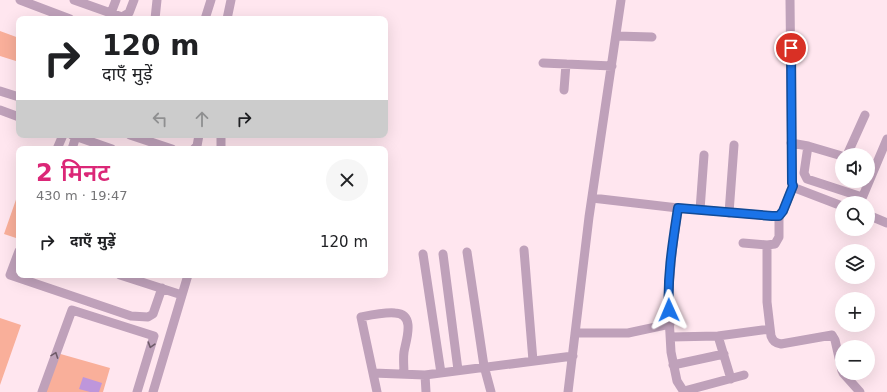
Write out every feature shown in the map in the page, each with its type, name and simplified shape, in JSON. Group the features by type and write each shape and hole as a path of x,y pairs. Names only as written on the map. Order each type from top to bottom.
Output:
{"street":[{"path":"20,0 61,16"},
{"path":"74,0 118,16"},
{"path":"111,13 116,0"},
{"path":"125,16 129,13 134,0"},
{"path":"155,16 157,0"},
{"path":"206,16 211,0"},
{"path":"228,16 231,0"},
{"path":"568,392 588,225 621,0"},
{"path":"743,243 767,245 775,244 778,241 779,216 783,211 793,186 791,143 790,0"},
{"path":"616,36 652,37"},
{"path":"542,63 612,66"},
{"path":"564,90 566,64"},
{"path":"0,91 16,97"},
{"path":"0,110 16,116"},
{"path":"850,148 865,115"},
{"path":"80,138 103,146"},
{"path":"137,138 156,146"},
{"path":"863,196 887,139"},
{"path":"791,143 835,154"},
{"path":"729,213 734,145"},
{"path":"808,146 804,172 808,179 851,196"},
{"path":"700,210 704,155"},
{"path":"793,186 835,203"},
{"path":"592,198 729,213 779,216"},
{"path":"678,208 668,299 671,352 677,382 684,392 744,375"},
{"path":"875,218 887,223"},
{"path":"767,245 767,302 770,336 776,343 789,343 832,335 835,340"},
{"path":"524,250 533,360"},
{"path":"467,252 484,366 491,392"},
{"path":"423,254 441,373"},
{"path":"443,254 458,370"},
{"path":"16,259 10,275 16,277"},
{"path":"19,278 131,316 148,317 152,314 162,288"},
{"path":"130,278 182,295"},
{"path":"153,392 187,278"},
{"path":"42,392 72,310 154,336 137,392"},
{"path":"376,392 360,318 361,316 396,312 403,315 409,326 404,354 404,374"},
{"path":"575,333 628,333 670,324"},
{"path":"671,337 718,336 770,328"},
{"path":"718,336 731,379"},
{"path":"673,365 724,354"},
{"path":"373,373 425,375 484,366 573,356"},
{"path":"425,375 426,392"},
{"path":"850,380 860,392"}],"shaded area":[{"path":"0,31 16,37 16,61 0,56"},
{"path":"16,200 16,238 4,234"},
{"path":"0,318 21,325 0,385"},
{"path":"57,353 110,368 103,392 46,392"},
{"path":"83,377 102,383 99,392 90,392 79,389"}],"route":[{"path":"669,310 668,299 672,253 678,208 772,216 779,216 783,211 793,186 791,48"}]}
